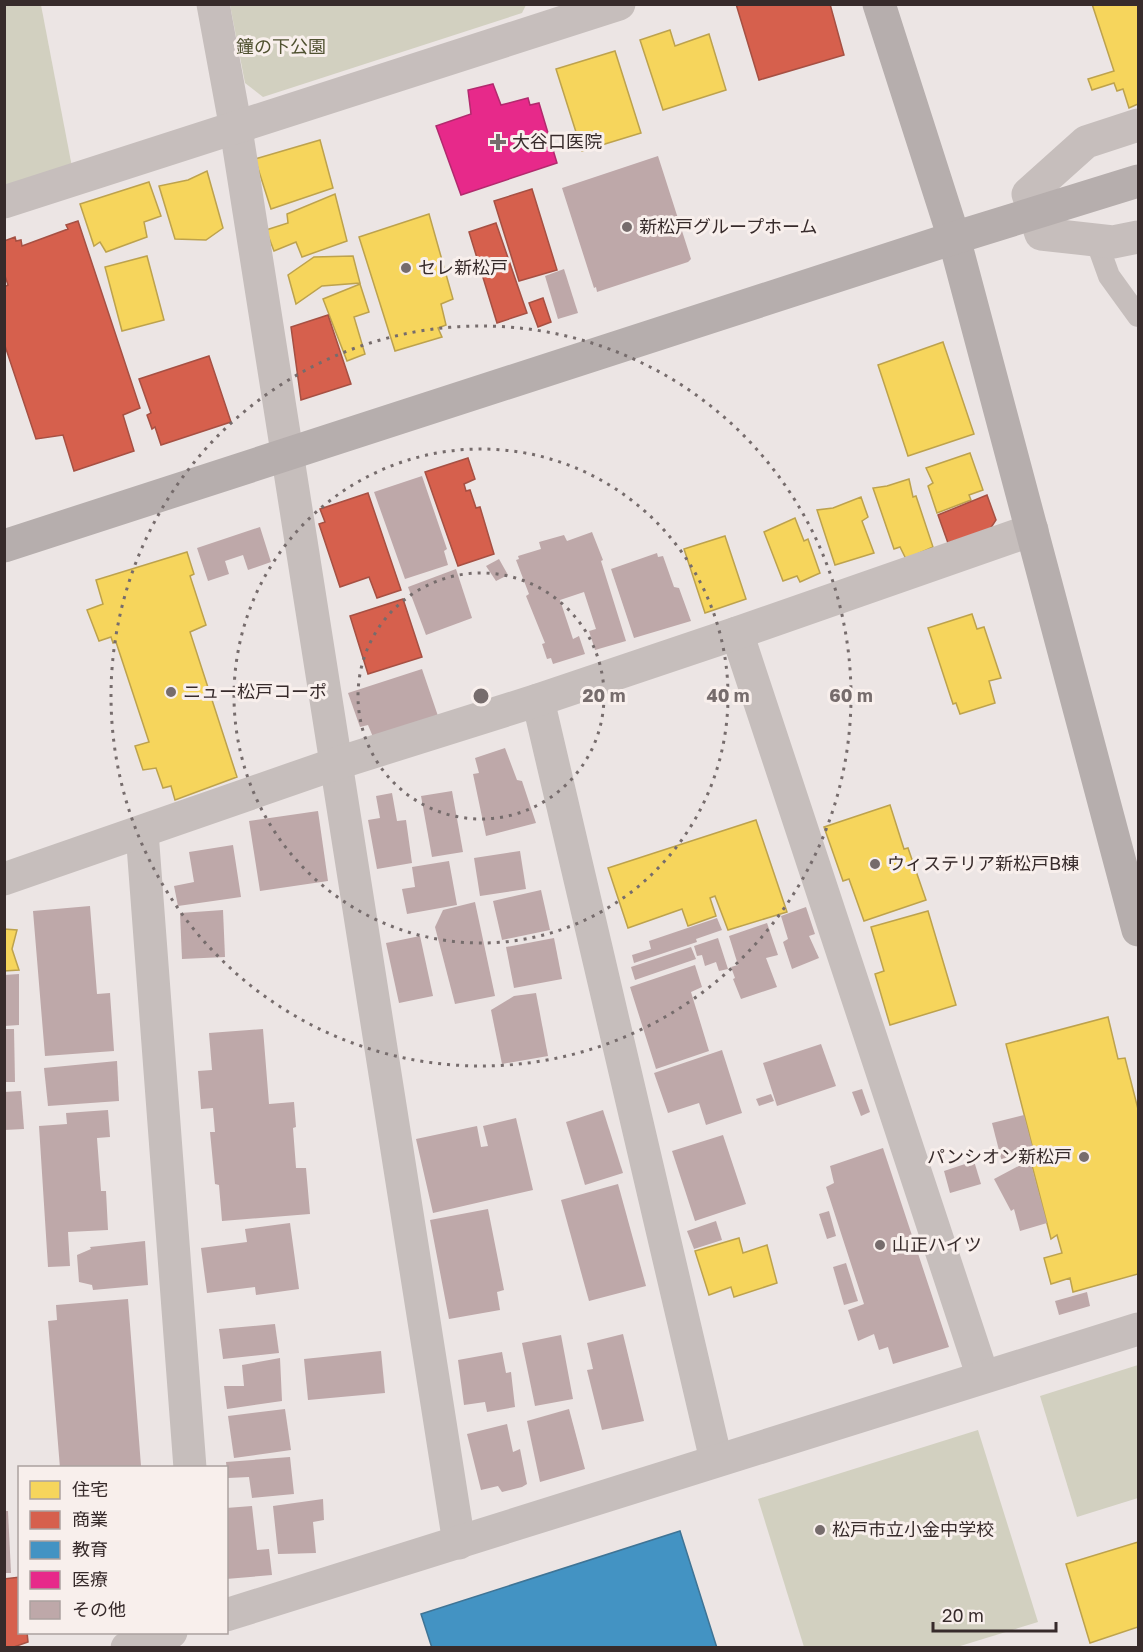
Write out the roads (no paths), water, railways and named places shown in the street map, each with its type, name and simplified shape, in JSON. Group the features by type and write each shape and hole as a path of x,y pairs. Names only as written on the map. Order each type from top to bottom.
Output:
{"street":[{"path":"213,4 236,129 459,1543"},
{"path":"4,202 236,129 564,13 619,4"},
{"path":"879,4 954,238 1138,930"},
{"path":"1138,125 1086,141 1028,194 1041,234 1113,242 1138,237"},
{"path":"4,546 954,238 1138,181"},
{"path":"4,879 335,764 538,700 737,633 1032,530"},
{"path":"737,633 982,1377"},
{"path":"538,700 717,1460"},
{"path":"142,832 190,1466"},
{"path":"228,1614 1138,1329"},
{"path":"127,1647 165,1634"}],"lane":[{"path":"1096,240 1109,276 1138,316"}],"place":[{"name":"大谷口医院","path":"498,142"},
{"name":"新松戸グループホーム","path":"627,227"},
{"name":"セレ新松戸","path":"406,268"},
{"name":"ニュー松戸コーポ","path":"171,692"},
{"name":"ウィステリア新松戸B棟","path":"875,864"},
{"name":"パンシオン新松戸","path":"1084,1157"},
{"name":"山正ハイツ","path":"880,1245"},
{"name":"松戸市立小金中学校","path":"820,1530"}],"park label":[{"name":"鐘の下公園","path":"281,47"}]}
